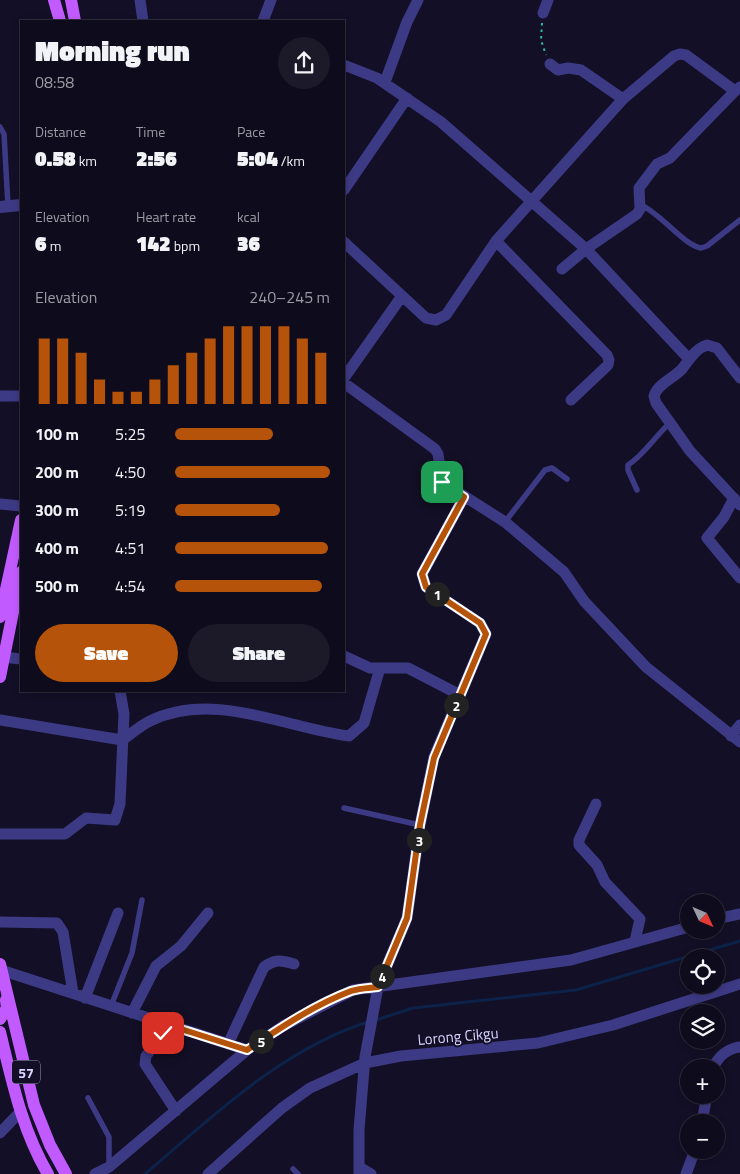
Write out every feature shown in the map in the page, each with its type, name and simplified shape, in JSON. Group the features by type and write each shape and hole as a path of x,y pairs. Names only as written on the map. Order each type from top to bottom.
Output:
{"main road":[{"path":"54,0 60,20"},
{"path":"71,0 75,20"},
{"path":"0,617 20,525"},
{"path":"0,676 20,580"},
{"name":"57","path":"0,967 34,1105 50,1145 66,1174"},
{"path":"0,1019 6,1008 6,993"},
{"name":"57","path":"0,1032 20,1112 34,1150 48,1174"}],"street":[{"path":"140,0 142,19"},
{"path":"262,20 271,0"},
{"path":"386,82 407,22 418,0"},
{"path":"543,13 548,0"},
{"path":"345,243 426,318 436,320 446,315 496,242 623,99 674,56 686,55 738,89 670,158 655,166 638,188 640,204 639,211 635,216 586,248 562,269"},
{"path":"550,64 558,70 581,70 623,99"},
{"path":"345,65 386,82 441,122 533,200 586,248 688,358"},
{"path":"345,189 407,98"},
{"path":"4,206 20,205"},
{"path":"496,242 607,355 608,365 571,400"},
{"path":"345,377 402,296"},
{"path":"740,378 715,346 704,346 688,358 682,369 654,393 656,403 690,451 737,502 707,538 740,578"},
{"path":"345,384 435,449 440,461 440,479 464,497 505,522 564,572 584,601 646,667 736,739 740,725"},
{"path":"0,396 20,396"},
{"path":"371,1174 359,1170 359,1130 365,1060 378,990 407,918 420,825 434,758 484,640 486,630 480,623 426,587 422,574 464,497"},
{"path":"0,504 20,506"},
{"path":"345,656 370,668 408,668 460,695"},
{"path":"3,657 20,658"},
{"path":"0,720 122,740 148,721 184,711 257,714 351,736 364,722 380,668"},
{"path":"0,834 62,835 86,818 115,820 120,805 124,714 120,692"},
{"path":"596,804 579,840 579,845 597,865 605,882 640,919 635,941"},
{"path":"85,998 118,913"},
{"path":"132,1013 156,966 181,946 208,913"},
{"path":"725,917 740,914"},
{"path":"0,922 58,922 63,932 73,993"},
{"path":"95,1174 109,1167 247,1050 282,1026 353,990 378,990 571,960 680,929"},
{"path":"228,1044 264,968 272,962 281,960 294,964"},
{"path":"0,967 85,998 247,1050"},
{"name":"Lorong Cikgu","path":"208,1174 282,1108 310,1088 365,1060 538,1043 613,1025 740,984"},
{"path":"162,1023 163,1033 146,1056 146,1064 176,1111"},
{"path":"718,1059 725,1052 740,1047"},
{"path":"0,1133 20,1112"},
{"path":"686,1174 692,1159"}],"lane":[{"path":"0,127 4,134 4,206"},
{"path":"640,204 651,209 689,242 701,248 707,246 740,220"},
{"path":"637,490 627,467 641,456 654,437 670,423"},
{"path":"505,522 545,470 552,468 567,479"},
{"path":"344,808 420,825"},
{"path":"111,1006 132,953 142,900"},
{"path":"88,1098 110,1137 109,1167"},
{"path":"293,1169 298,1174"}],"path":[{"path":"543,13 541,40 550,64"}],"waterway":[{"path":"376,1020 413,1008 576,990 740,941"},
{"path":"145,1174 222,1108 277,1067 306,1049 336,1034 368,1022"}],"route":[{"path":"163,1033 162,1023 247,1050 282,1026 353,990 378,987 407,918 412,897 420,825 434,758 486,634 484,626 426,587 422,581 422,574 464,497 442,482"}]}
